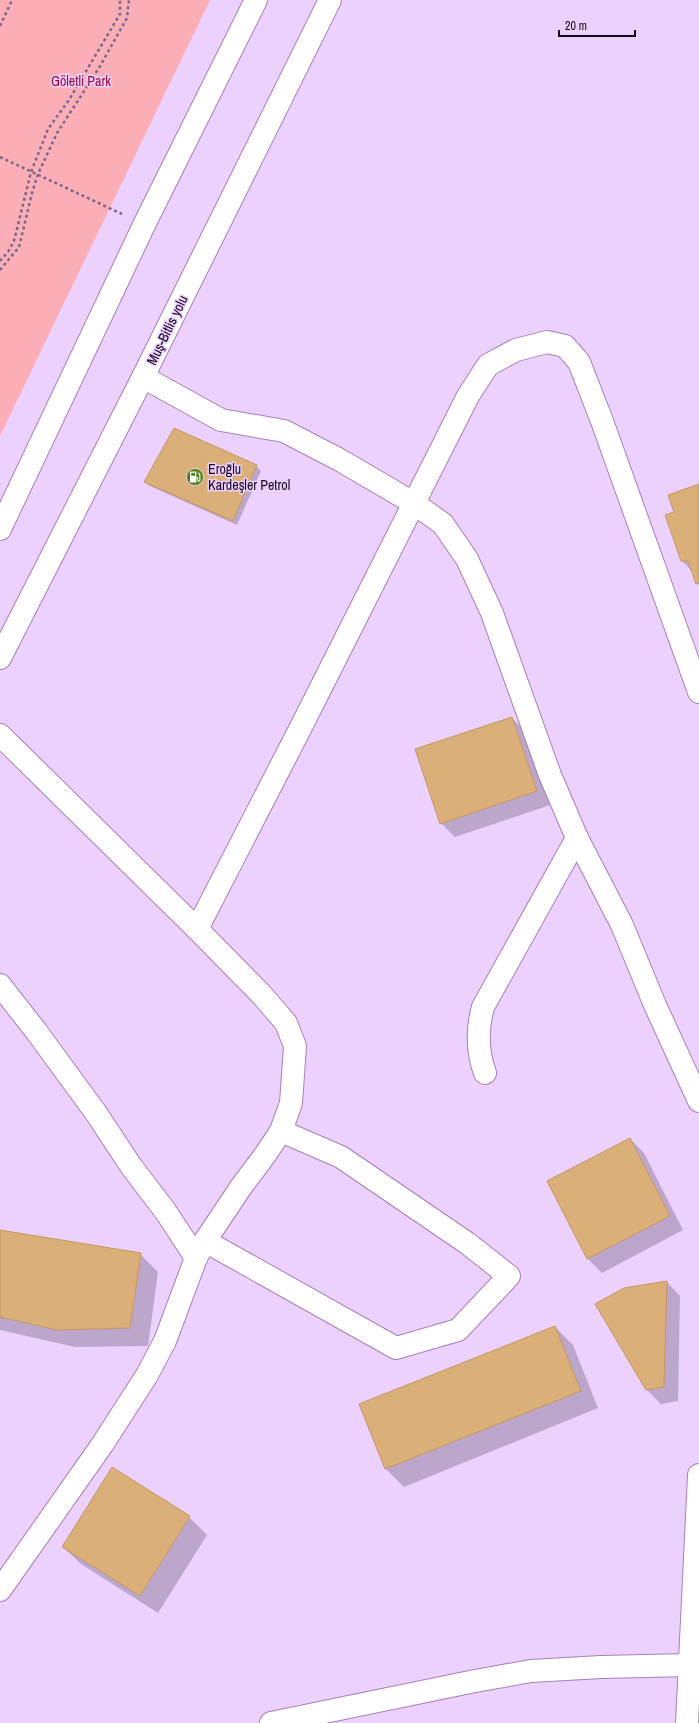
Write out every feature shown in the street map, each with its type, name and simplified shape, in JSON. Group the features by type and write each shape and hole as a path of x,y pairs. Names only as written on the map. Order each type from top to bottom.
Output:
{"main road":[{"path":"0,529 145,223 256,0"},
{"name":"Muş-Bitlis yolu","path":"0,658 143,377 330,0"},
{"path":"197,928 415,504 468,396 488,365 516,350 547,342 565,346 579,362 602,421 699,692"},
{"path":"143,377 221,420 284,431 340,460 415,504 443,524 467,559 492,613 550,775 577,838 622,925 655,1005 699,1101"},
{"path":"0,735 197,928 261,994 286,1023 295,1046 291,1103 281,1131 241,1187 201,1250 166,1341 147,1375 102,1445 0,1590"},
{"path":"485,1073 480,1059 478,1025 483,1007 577,838"},
{"path":"0,985 87,1100 131,1166 166,1212 201,1250 396,1348 458,1330 509,1276 467,1243 341,1157 281,1131"},
{"path":"687,1723 699,1475"},
{"path":"271,1723 531,1671 601,1667 690,1665"}],"path":[{"path":"0,26 12,0"},
{"path":"0,261 8,252 14,241 31,172 48,129 69,100 120,14 120,0"},
{"path":"0,270 18,247 38,174 57,133 99,68 127,18 128,0"},
{"path":"0,157 109,209"}],"green space":[{"name":"Göletli Park","path":"0,0 210,0 0,436"}],"building":[{"path":"174,428 257,465 233,521 144,482"},
{"path":"699,484 699,583 696,584 688,561 681,561 665,515 674,512 668,495"},
{"path":"512,717 537,791 440,824 415,749"},
{"path":"630,1138 670,1216 587,1259 547,1181"},
{"path":"0,1230 141,1253 130,1328 57,1330 0,1317"},
{"path":"667,1281 664,1387 646,1390 595,1304 624,1288"},
{"path":"555,1326 581,1391 385,1469 359,1404"},
{"path":"112,1467 190,1516 140,1596 62,1547"}],"place":[{"name":"Eroğlu Kardeşler Petrol","path":"195,477"}]}
